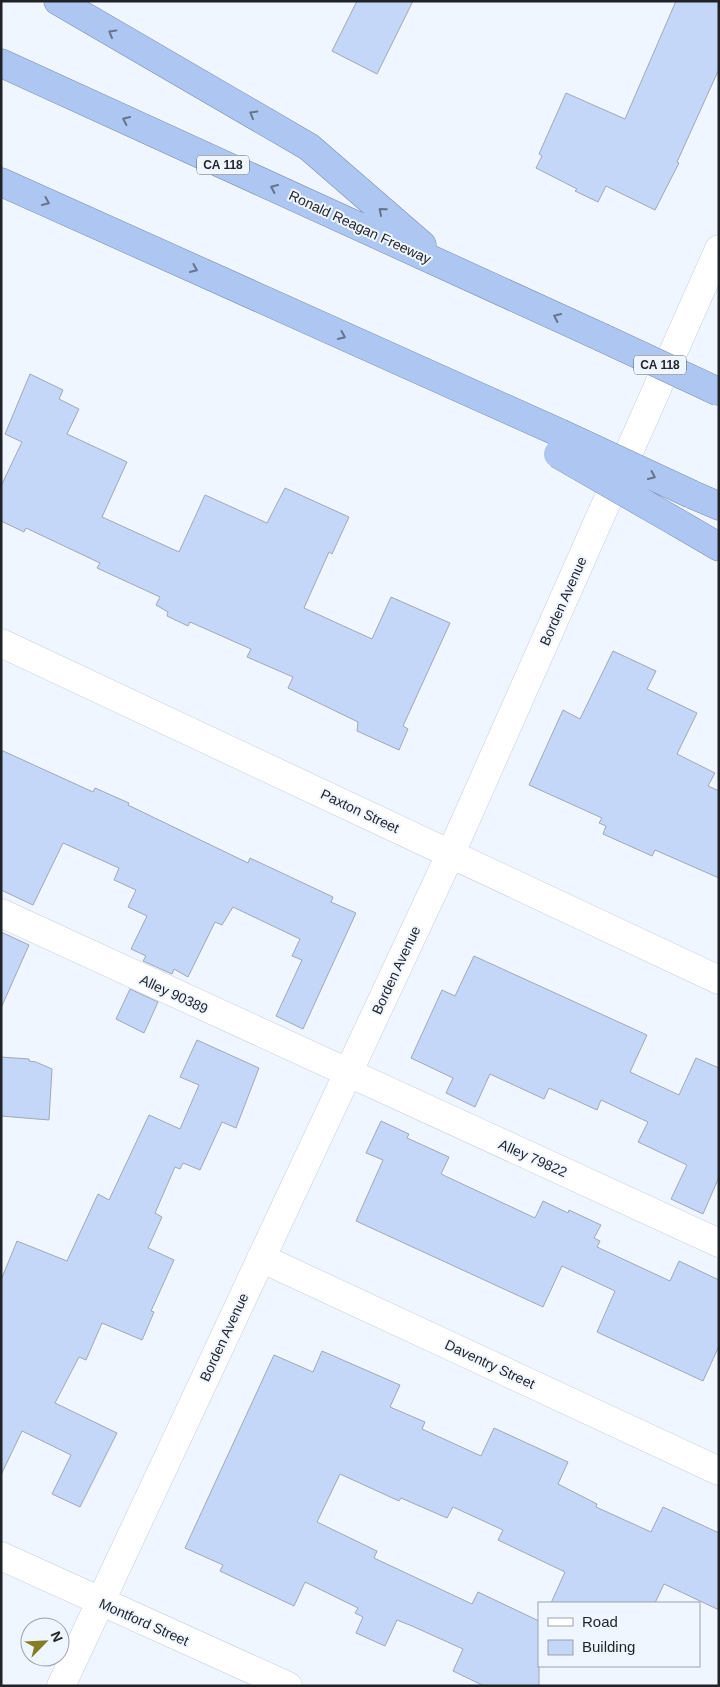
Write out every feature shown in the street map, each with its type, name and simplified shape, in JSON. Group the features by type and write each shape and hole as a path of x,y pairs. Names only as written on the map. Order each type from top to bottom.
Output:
{"highway":[{"path":"58,1 309,147 446,266"},
{"name":"Ronald Reagan Freeway","path":"1,63 719,392"},
{"path":"1,182 432,377 559,444 678,523 719,547"},
{"path":"559,444 719,506"}],"street":[{"name":"Borden Avenue","path":"61,1686 451,853 719,249"},
{"name":"Paxton Street","path":"1,643 719,980"},
{"name":"Alley 90389","path":"1,913 347,1074"},
{"name":"Alley 79822","path":"347,1074 719,1243"},
{"name":"Daventry Street","path":"261,1258 719,1471"},
{"name":"Montford Street","path":"1,1556 288,1686"}],"building":[{"path":"357,1 413,1 377,74 332,51"},
{"path":"676,1 719,1 719,69 677,162 679,163 655,210 606,186 598,202 536,168 542,156 539,154 566,93 625,119"},
{"path":"30,374 63,390 59,399 79,409 67,434 127,462 102,517 179,552 205,495 267,523 285,488 349,517 332,554 329,552 304,608 372,639 391,597 450,623 403,726 408,729 399,750 357,731 358,722 288,688 293,677 247,657 251,649 190,622 188,626 167,616 168,612 156,605 160,597 97,568 100,563 26,528 24,532 1,521 1,486 22,442 5,434"},
{"path":"613,651 656,671 647,689 697,713 677,754 715,773 708,786 719,791 719,878 655,850 652,856 603,834 606,826 599,823 602,818 529,785 563,710 580,719"},
{"path":"1,750 93,792 95,788 129,803 128,805 248,863 250,858 333,897 331,902 356,913 303,1029 276,1016 302,960 292,956 300,939 233,907 222,925 215,922 188,977 174,969 172,974 143,961 146,956 131,949 147,916 128,907 136,890 114,880 119,868 63,843 33,905 1,890"},
{"path":"1,932 29,945 1,1008"},
{"path":"474,956 647,1035 630,1072 679,1095 696,1058 719,1068 719,1177 703,1214 671,1199 687,1165 638,1142 648,1122 601,1100 597,1110 549,1088 544,1099 490,1074 475,1107 446,1093 453,1078 411,1058 442,990 455,996"},
{"path":"130,989 158,1002 144,1033 116,1019"},
{"path":"197,1040 259,1068 236,1128 222,1122 200,1170 183,1163 180,1169 175,1167 155,1213 162,1217 148,1248 174,1260 151,1311 154,1312 142,1340 102,1323 86,1360 79,1357 55,1403 117,1433 80,1507 52,1494 71,1455 22,1431 1,1475 1,1280 17,1241 67,1261 98,1194 109,1200 149,1115 180,1129 199,1085 180,1077"},
{"path":"1,1057 29,1059 29,1061 52,1069 49,1120 1,1116"},
{"path":"381,1121 409,1134 407,1138 449,1157 441,1174 535,1218 543,1201 568,1213 569,1210 601,1225 594,1238 600,1241 597,1247 670,1281 679,1261 719,1280 719,1346 703,1381 597,1332 615,1291 562,1266 543,1307 356,1221 383,1160 366,1153"},
{"path":"322,1351 400,1385 390,1407 425,1422 422,1429 481,1456 494,1428 568,1462 558,1484 597,1504 596,1507 651,1532 663,1507 719,1533 719,1610 664,1584 655,1602 551,1602 565,1572 498,1540 503,1530 453,1507 447,1518 401,1498 399,1501 340,1474 317,1522 377,1551 374,1558 472,1604 478,1592 538,1621 539,1686 484,1686 453,1671 463,1649 412,1626 397,1620 385,1646 356,1633 363,1617 355,1613 358,1608 305,1582 294,1606 220,1571 223,1565 185,1548 274,1355 313,1372"}]}
